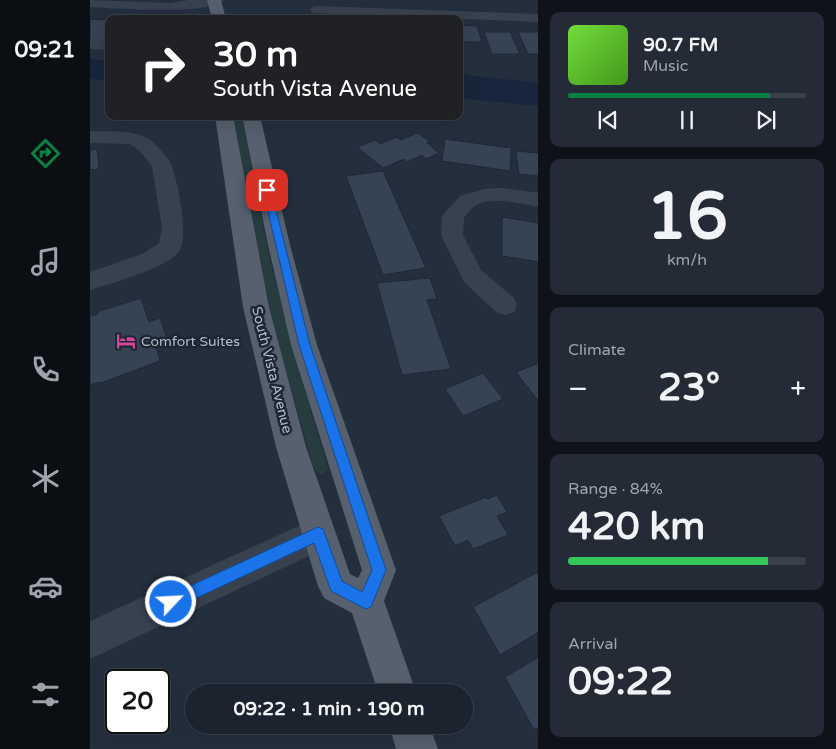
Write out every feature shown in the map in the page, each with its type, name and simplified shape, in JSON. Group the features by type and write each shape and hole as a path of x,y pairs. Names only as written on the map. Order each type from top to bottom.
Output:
{"main road":[{"path":"215,0 218,15"},
{"name":"South Vista Avenue","path":"225,120 256,307 291,447 336,586 366,602"},
{"path":"252,120 279,245 304,345 379,570 366,602 394,684"},
{"path":"412,734 417,749"}],"street":[{"path":"90,3 126,2 169,13 215,0"},
{"path":"317,10 452,15"},
{"path":"463,15 538,18"},
{"path":"90,44 105,45"},
{"path":"90,138 134,139 146,146 162,164 173,227 170,247 150,260 90,281"},
{"path":"505,305 472,276 452,235 453,216 468,201 486,195 508,195 538,200"},
{"path":"90,640 318,534"}],"green space":[{"path":"234,120 242,120 271,265 328,468 323,475 318,473 313,466 276,335 263,277"}],"water":[{"path":"90,59 105,60 105,80 90,79"},
{"path":"463,74 538,83 538,106 463,98"}],"building":[{"path":"90,19 105,20 105,43 90,43"},
{"path":"463,25 477,26 482,42 463,42"},
{"path":"484,32 510,32 520,54 492,54"},
{"path":"518,32 538,32 538,54 528,54"},
{"path":"418,133 430,142 427,143 439,153 426,159 422,155 407,162 404,159 383,168 357,147 375,140 380,144 397,137 400,140"},
{"path":"445,139 511,148 510,171 442,161"},
{"path":"97,149 99,169 90,170 90,150"},
{"path":"516,151 538,153 538,176 519,174"},
{"path":"383,171 426,268 383,275 346,176"},
{"path":"502,217 538,223 538,262 502,256"},
{"path":"430,278 437,299 427,300 451,369 402,375 377,283"},
{"name":"Comfort Suites","path":"141,298 149,322 160,318 167,339 155,343 160,361 101,383 90,385 90,316"},
{"path":"538,363 538,401 516,372"},
{"path":"483,373 503,399 463,416 445,389"},
{"path":"497,495 507,512 497,516 508,535 473,549 468,540 455,546 439,516 486,497 487,499"},
{"path":"536,573 538,575 538,633 500,655 473,607"},
{"path":"538,658 538,728 534,730 505,677"}],"place":[{"name":"Comfort Suites","path":"126,341"}],"route":[{"path":"171,602 318,534 336,586 366,602 379,570 304,345 267,190"}]}
